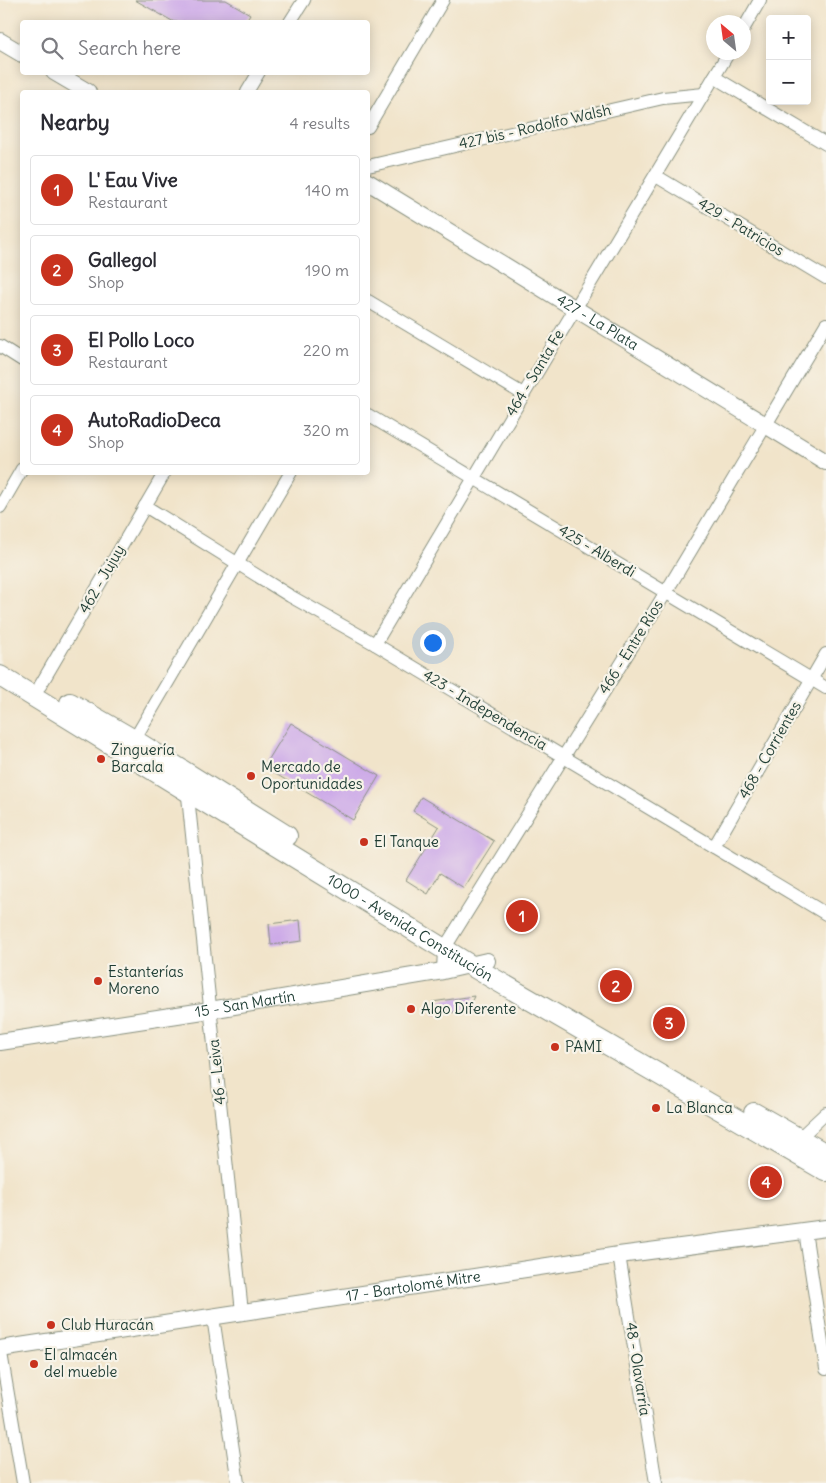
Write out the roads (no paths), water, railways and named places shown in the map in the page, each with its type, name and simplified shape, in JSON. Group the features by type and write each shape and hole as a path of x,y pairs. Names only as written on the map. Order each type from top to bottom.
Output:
{"main road":[{"name":"1000 - Avenida Constitución","path":"0,661 134,740 186,781"},
{"name":"1000 - Avenida Constitución","path":"0,676 186,781 478,963 793,1143 826,1171"},
{"name":"1000 - Avenida Constitución","path":"793,1143 826,1154"}],"street":[{"path":"291,20 304,0"},
{"path":"370,124 443,0"},
{"path":"751,16 760,0"},
{"path":"0,41 20,53"},
{"name":"464 - Santa Fe","path":"375,644 573,309 656,176 724,60"},
{"path":"59,75 85,90"},
{"path":"248,90 257,75"},
{"path":"714,77 826,144"},
{"name":"427 bis - Rodolfo Walsh","path":"370,166 663,98 704,94"},
{"name":"429 - Patricios","path":"656,176 826,278"},
{"name":"427 - La Plata","path":"370,183 826,462"},
{"path":"370,302 523,394"},
{"name":"466 - Entre Ríos","path":"443,971 447,944 666,592 826,324"},
{"path":"0,346 20,359"},
{"name":"425 - Alberdi","path":"370,416 826,688"},
{"path":"0,507 20,472"},
{"name":"462 - Jujuy","path":"40,686 163,475"},
{"path":"134,740 289,475"},
{"name":"423 - Independencia","path":"145,506 290,596 375,644 826,914"},
{"name":"468 - Corrientes","path":"714,847 826,654"},
{"name":"46 - Leiva","path":"186,781 242,1312"},
{"name":"15 - San Martín","path":"0,1042 210,1010 443,971 478,963"},
{"path":"793,1143 826,1113"},
{"name":"17 - Bartolomé Mitre","path":"0,1348 619,1255 826,1228"},
{"path":"805,1231 826,1369"},
{"name":"48 - Olavarría","path":"619,1255 656,1483"},
{"path":"213,1317 238,1483"},
{"path":"0,1348 23,1483"}],"place":[{"name":"Zinguería Barcala","path":"101,759"},
{"name":"Mercado de Oportunidades","path":"251,776"},
{"name":"El Tanque","path":"364,842"},
{"name":"L' Eau Vive","path":"522,916"},
{"name":"Estanterías Moreno","path":"98,981"},
{"name":"Gallegol","path":"616,986"},
{"name":"Algo Diferente","path":"411,1009"},
{"name":"El Pollo Loco","path":"669,1023"},
{"name":"PAMI","path":"555,1047"},
{"name":"La Blanca","path":"656,1108"},
{"name":"AutoRadioDeca","path":"766,1182"},
{"name":"Club Huracán","path":"51,1325"},
{"name":"El almacén del mueble","path":"34,1364"}]}
